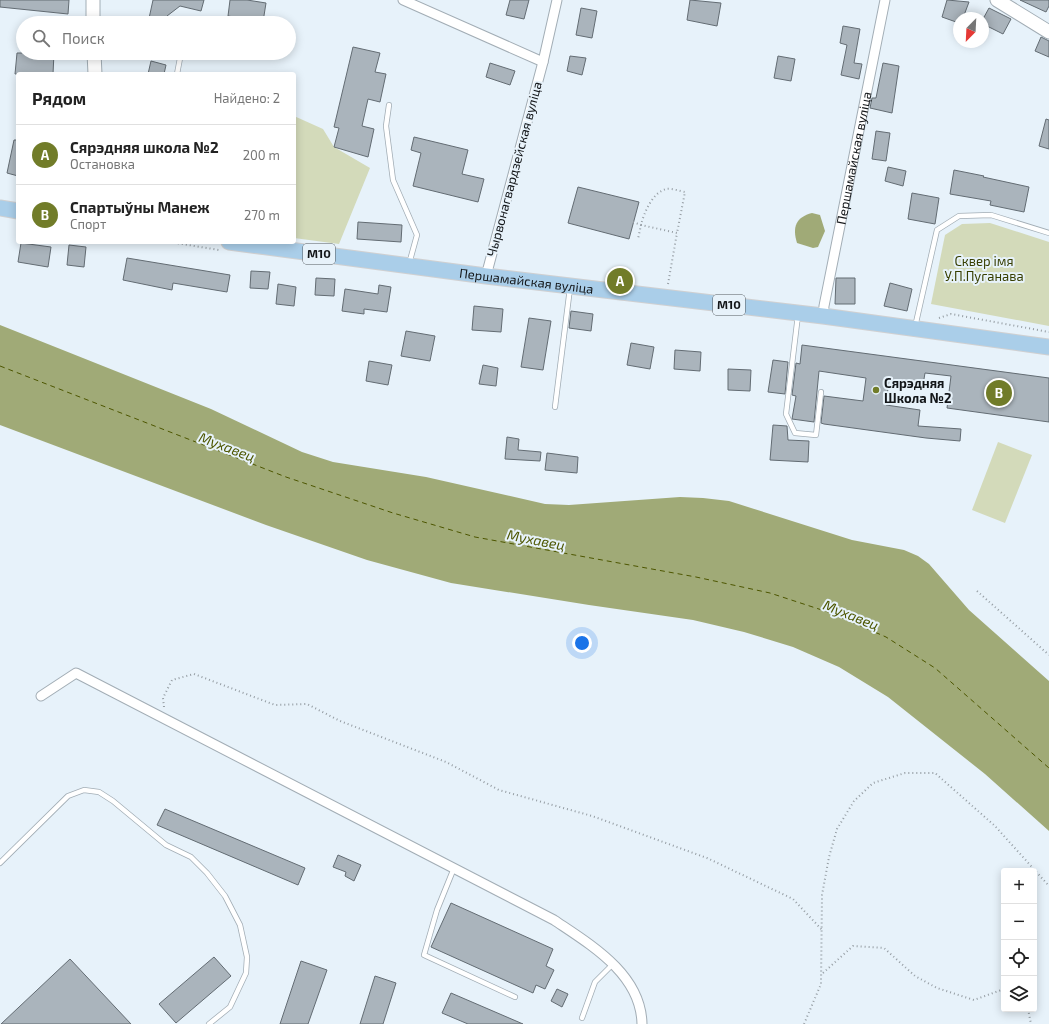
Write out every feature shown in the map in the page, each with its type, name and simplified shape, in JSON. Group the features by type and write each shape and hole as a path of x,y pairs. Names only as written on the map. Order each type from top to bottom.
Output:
{"main road":[{"path":"0,208 16,211"},
{"name":"Першамайская вуліца","path":"245,244 486,276 823,316 1049,347"}],"street":[{"path":"93,0 93,16"},
{"path":"403,0 543,62"},
{"name":"Чырвонагвардзейская вуліца","path":"486,276 543,62 557,0"},
{"name":"Першамайская вуліца","path":"823,316 825,298 885,0"},
{"path":"997,0 1049,32"},
{"path":"94,60 95,72"},
{"path":"41,696 76,672 554,920 592,946 622,973 636,993 642,1024"}],"lane":[{"path":"177,72 179,60"},
{"path":"389,106 386,126 393,180 417,235 409,265"},
{"path":"914,328 937,230 959,216 991,215 1049,233"},
{"path":"555,407 570,286"},
{"path":"798,313 786,414 794,432 816,435 821,392"},
{"path":"0,863 68,796 84,790 99,792 113,801 166,845 191,857 207,873 225,896 240,924 247,957 246,974 230,1007 209,1024"},
{"path":"454,868 437,910 424,955 516,997"},
{"path":"582,1018 595,982 613,964"}],"path":[{"path":"638,238 645,211 659,193 667,189 685,192 668,287"},
{"path":"633,222 677,233"},
{"path":"938,318 952,314 1049,332"},
{"path":"977,591 1049,656"},
{"path":"166,719 163,698 172,680 194,674 276,705 307,704 340,722 446,762 499,790 592,816 707,858 793,899 823,931"},
{"path":"804,1024 822,984 822,894 829,857 837,828 854,800 873,783 905,773 935,773 995,826 1049,886"},
{"path":"822,974 853,946 884,948 915,976 937,988 974,1000 1001,990"},
{"path":"1029,1012 1031,1024"}],"green space":[{"path":"296,117 323,129 334,147 370,168 339,244 296,238"},
{"name":"Сквер імя У.П.Пуганава","path":"990,223 1049,242 1049,326 931,304 945,235 962,224"},
{"path":"998,442 1032,455 1005,523 972,510"}],"water":[{"path":"812,213 820,215 825,231 818,247 813,248 797,243 795,232 795,228 799,220 802,217"},
{"name":"Мухавец","path":"0,325 211,409 302,452 333,462 426,477 545,504 569,505 680,497 729,501 852,540 904,550 918,556 929,564 969,610 1049,681 1049,831 985,774 888,697 839,667 793,647 744,632 693,620 451,583 367,560 266,525 0,425"}],"building":[{"path":"0,0 69,0 68,14 0,7"},
{"path":"153,0 204,0 201,11 180,6 167,16 150,16"},
{"path":"230,0 247,0 266,3 264,16 228,16"},
{"path":"510,0 529,0 524,19 506,15"},
{"path":"690,0 721,3 717,26 687,20"},
{"path":"947,0 969,2 965,12 953,12 953,21 942,17"},
{"path":"1020,0 1049,0 1049,6 1046,12"},
{"path":"581,8 597,11 592,38 576,35"},
{"path":"989,8 1011,19 1003,34 989,27 989,12 987,12"},
{"path":"843,26 860,29 854,63 862,64 859,79 841,75 847,45 840,43"},
{"path":"1041,37 1049,41 1049,57 1035,51"},
{"path":"353,47 380,53 375,72 386,74 380,102 368,99 362,126 374,129 368,157 334,147 339,128 334,127"},
{"path":"570,56 586,58 582,75 567,71"},
{"path":"778,56 795,59 791,81 774,78"},
{"path":"16,60 54,60 53,72 16,72 15,74"},
{"path":"151,61 166,65 164,72 148,72"},
{"path":"490,63 515,71 510,85 486,77"},
{"path":"883,63 899,66 892,113 870,108 872,98 876,98"},
{"path":"1046,119 1049,120 1049,149 1039,146"},
{"path":"876,131 890,133 886,161 872,159"},
{"path":"414,137 468,150 462,174 484,179 478,202 413,186 421,153 411,150"},
{"path":"14,140 16,140 16,175 7,173"},
{"path":"888,167 906,171 903,186 885,181"},
{"path":"954,170 1029,187 1024,212 990,205 991,201 950,194"},
{"path":"578,187 639,202 629,239 568,223"},
{"path":"912,193 939,198 935,224 908,219"},
{"path":"358,222 402,225 401,242 357,239"},
{"path":"21,244 51,247 48,267 18,262"},
{"path":"69,245 86,247 84,267 67,265"},
{"path":"127,258 230,275 227,292 173,283 172,290 123,280"},
{"path":"251,271 270,272 268,289 250,288"},
{"path":"316,278 335,279 334,296 315,295"},
{"path":"836,278 855,278 855,304 835,304"},
{"path":"890,283 912,289 907,311 884,306"},
{"path":"278,284 296,287 294,306 276,304"},
{"path":"379,285 391,287 387,312 364,309 364,314 342,311 345,289 378,294"},
{"path":"474,306 503,309 501,332 472,330"},
{"path":"571,311 593,314 591,331 569,328"},
{"path":"529,318 551,321 543,370 521,367"},
{"path":"406,331 435,336 430,361 401,356"},
{"path":"631,343 654,347 650,369 627,365"},
{"path":"802,345 1049,378 1049,422 947,408 951,376 925,373 923,385 889,380 886,405 920,410 918,426 961,429 960,441 926,438 824,424 821,423 824,396 863,401 866,378 819,371 814,422 792,419 796,396 792,395 796,363 800,364"},
{"path":"675,350 701,352 700,371 674,369"},
{"path":"773,360 788,362 785,394 768,392"},
{"path":"369,361 392,365 388,385 366,381"},
{"path":"483,365 498,368 496,386 479,384"},
{"path":"728,369 751,370 750,391 728,390"},
{"path":"773,425 787,426 788,440 809,441 808,462 770,460"},
{"path":"507,437 519,439 518,450 541,452 540,461 505,459"},
{"path":"547,453 578,457 577,473 545,470"},
{"path":"165,809 305,868 298,885 157,825"},
{"path":"338,855 361,865 354,881 345,876 346,872 333,867"},
{"path":"451,903 553,949 546,966 554,970 545,989 536,985 533,993 431,947"},
{"path":"214,957 231,976 176,1023 159,1004"},
{"path":"70,959 131,1024 1,1024"},
{"path":"301,961 327,970 308,1024 280,1024"},
{"path":"375,976 396,983 383,1024 360,1024"},
{"path":"557,989 568,994 562,1007 551,1001"},
{"path":"451,993 523,1024 468,1024 442,1013"}],"ferry route":[{"path":"0,366 286,477 393,513 475,537 696,577 770,593 831,613 886,637 935,668 1049,768"}],"place":[{"name":"Сярэдняя школа №2","path":"620,281"},
{"name":"Сярэдняя Школа №2","path":"876,390"},
{"name":"Спартыўны Манеж","path":"999,393"}]}
